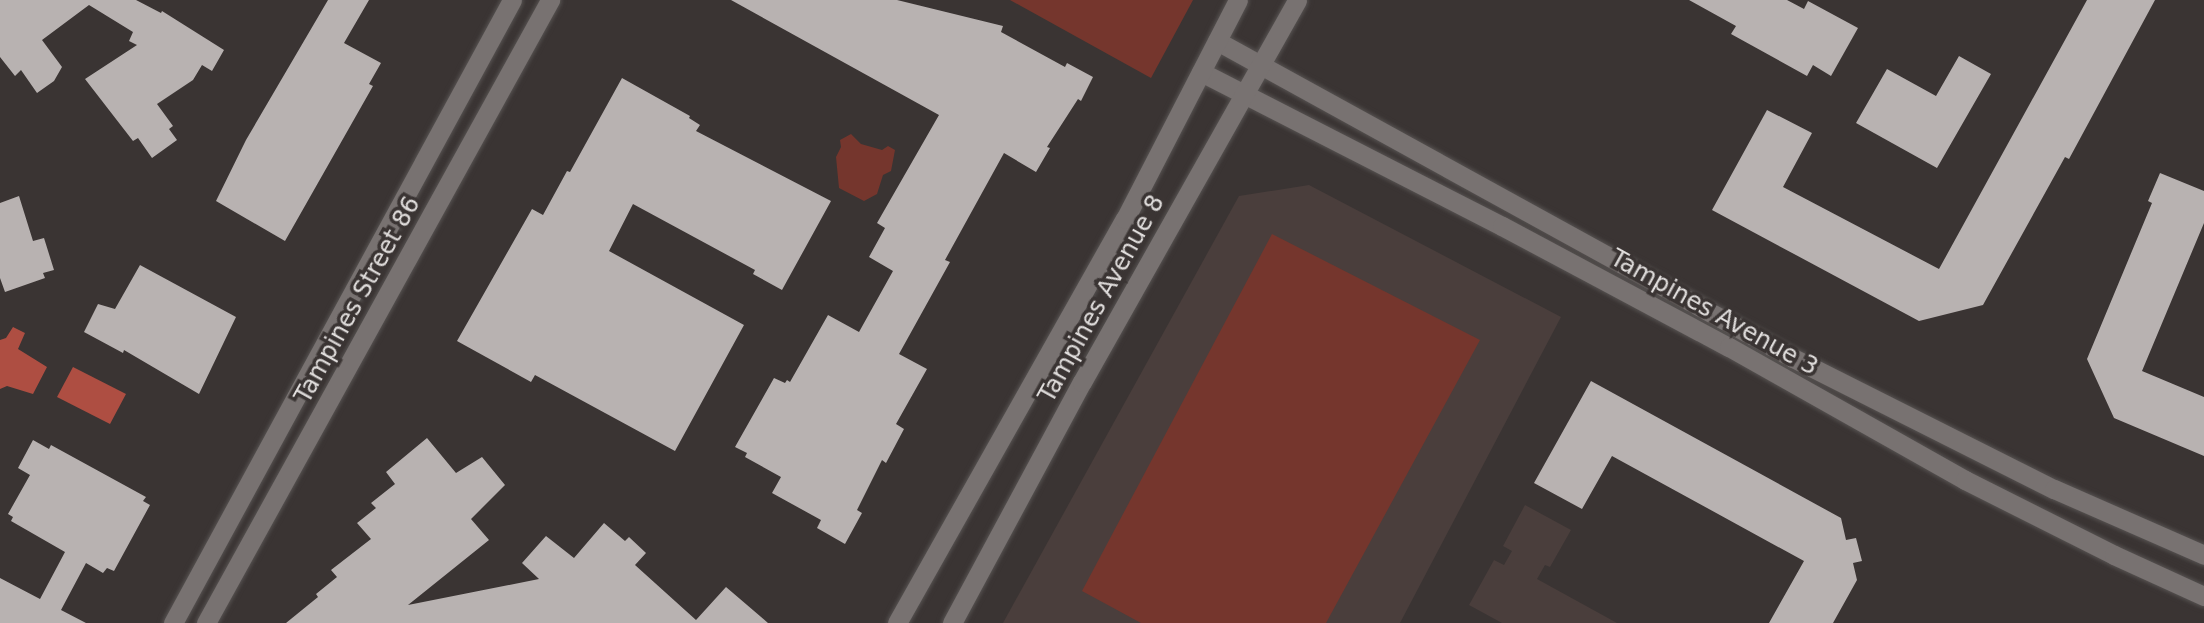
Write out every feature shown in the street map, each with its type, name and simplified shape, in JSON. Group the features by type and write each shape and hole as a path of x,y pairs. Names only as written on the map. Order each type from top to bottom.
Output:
{"street":[{"name":"Tampines Street 86","path":"173,623 512,0"},
{"name":"Tampines Street 86","path":"206,623 550,0"},
{"name":"Tampines Avenue 8","path":"897,623 1102,262 1238,0"},
{"name":"Tampines Avenue 8","path":"952,623 1082,382 1297,0"},
{"name":"Tampines Avenue 3","path":"1217,40 1793,358 2054,489 2204,555"},
{"name":"Tampines Avenue 3","path":"1201,72 1624,291 1965,480 2114,555 2204,596"}],"shaded area":[{"path":"1010,0 1193,0 1151,78"},
{"path":"851,134 861,144 882,150 888,146 895,150 891,171 883,175 877,194 864,201 839,188 836,157 841,147 840,140"},
{"path":"1309,185 1561,317 1400,623 1003,623 1239,196"},
{"path":"1272,234 1480,340 1326,623 1141,623 1082,591"},
{"path":"13,327 25,333 18,349 47,367 33,394 7,386 0,389 0,340 6,338"},
{"path":"73,367 126,394 110,424 57,397"},
{"path":"1525,505 1571,530 1550,567 1545,565 1537,579 1617,623 1502,623 1469,605 1494,560 1504,565 1512,551 1503,546"}],"building":[{"path":"0,0 136,0 161,13 162,11 224,50 212,71 202,65 193,80 157,104 173,126 169,129 177,140 152,158 138,138 133,141 85,79 137,45 129,41 133,32 89,5 42,40 62,67 54,81 37,93 21,70 15,76 0,57"},
{"path":"328,0 369,0 344,43 381,63 369,84 373,86 285,241 216,201 246,140"},
{"path":"731,0 897,0 1003,26 1001,32 1065,67 1067,63 1093,77 1081,101 1078,99 1047,147 1050,148 1036,172 1004,153 945,260 950,262 899,354 927,369 896,424 904,429 886,463 882,460 857,510 862,513 845,544 817,528 821,520 772,493 781,477 745,457 747,453 735,447 774,378 785,383 787,380 790,382 828,315 859,332 893,271 869,257 885,228 877,223 939,115"},
{"path":"1689,0 1787,0 1804,9 1808,1 1858,28 1831,76 1813,65 1807,76 1731,34 1736,26"},
{"path":"2087,0 2155,0 2069,159 2065,157 1983,305 1919,321 1712,210 1767,110 1812,133 1783,187 1939,269"},
{"path":"1959,56 1991,74 1937,168 1856,123 1887,69 1936,96"},
{"path":"622,78 690,116 689,118 700,125 696,131 831,201 782,290 753,274 755,270 633,204 609,251 744,325 675,451 535,375 531,382 457,341 532,209 543,215"},
{"path":"2160,173 2204,191 2204,223 2142,371 2204,397 2204,456 2114,418 2087,359 2152,203 2148,201"},
{"path":"19,196 33,241 44,238 54,270 43,273 45,278 5,292 0,278 0,203"},
{"path":"140,265 236,317 199,394 124,350 123,353 84,332 98,304 115,309"},
{"path":"1591,381 1841,518 1846,540 1856,538 1862,561 1853,563 1857,580 1833,623 1769,623 1804,561 1612,456 1582,509 1534,483"},
{"path":"427,438 456,473 482,457 505,485 471,519 489,540 408,605 539,579 522,563 546,536 574,558 604,523 625,541 629,537 646,553 635,565 696,620 726,587 768,623 286,623 318,597 316,594 337,577 331,570 371,539 357,523 376,508 371,503 395,484 386,472"},
{"path":"33,440 49,449 51,445 146,497 143,501 150,505 114,571 107,568 103,573 86,563 61,610 86,623 0,623 0,578 40,599 65,552 11,521 13,517 8,514 30,475 18,468"}]}
